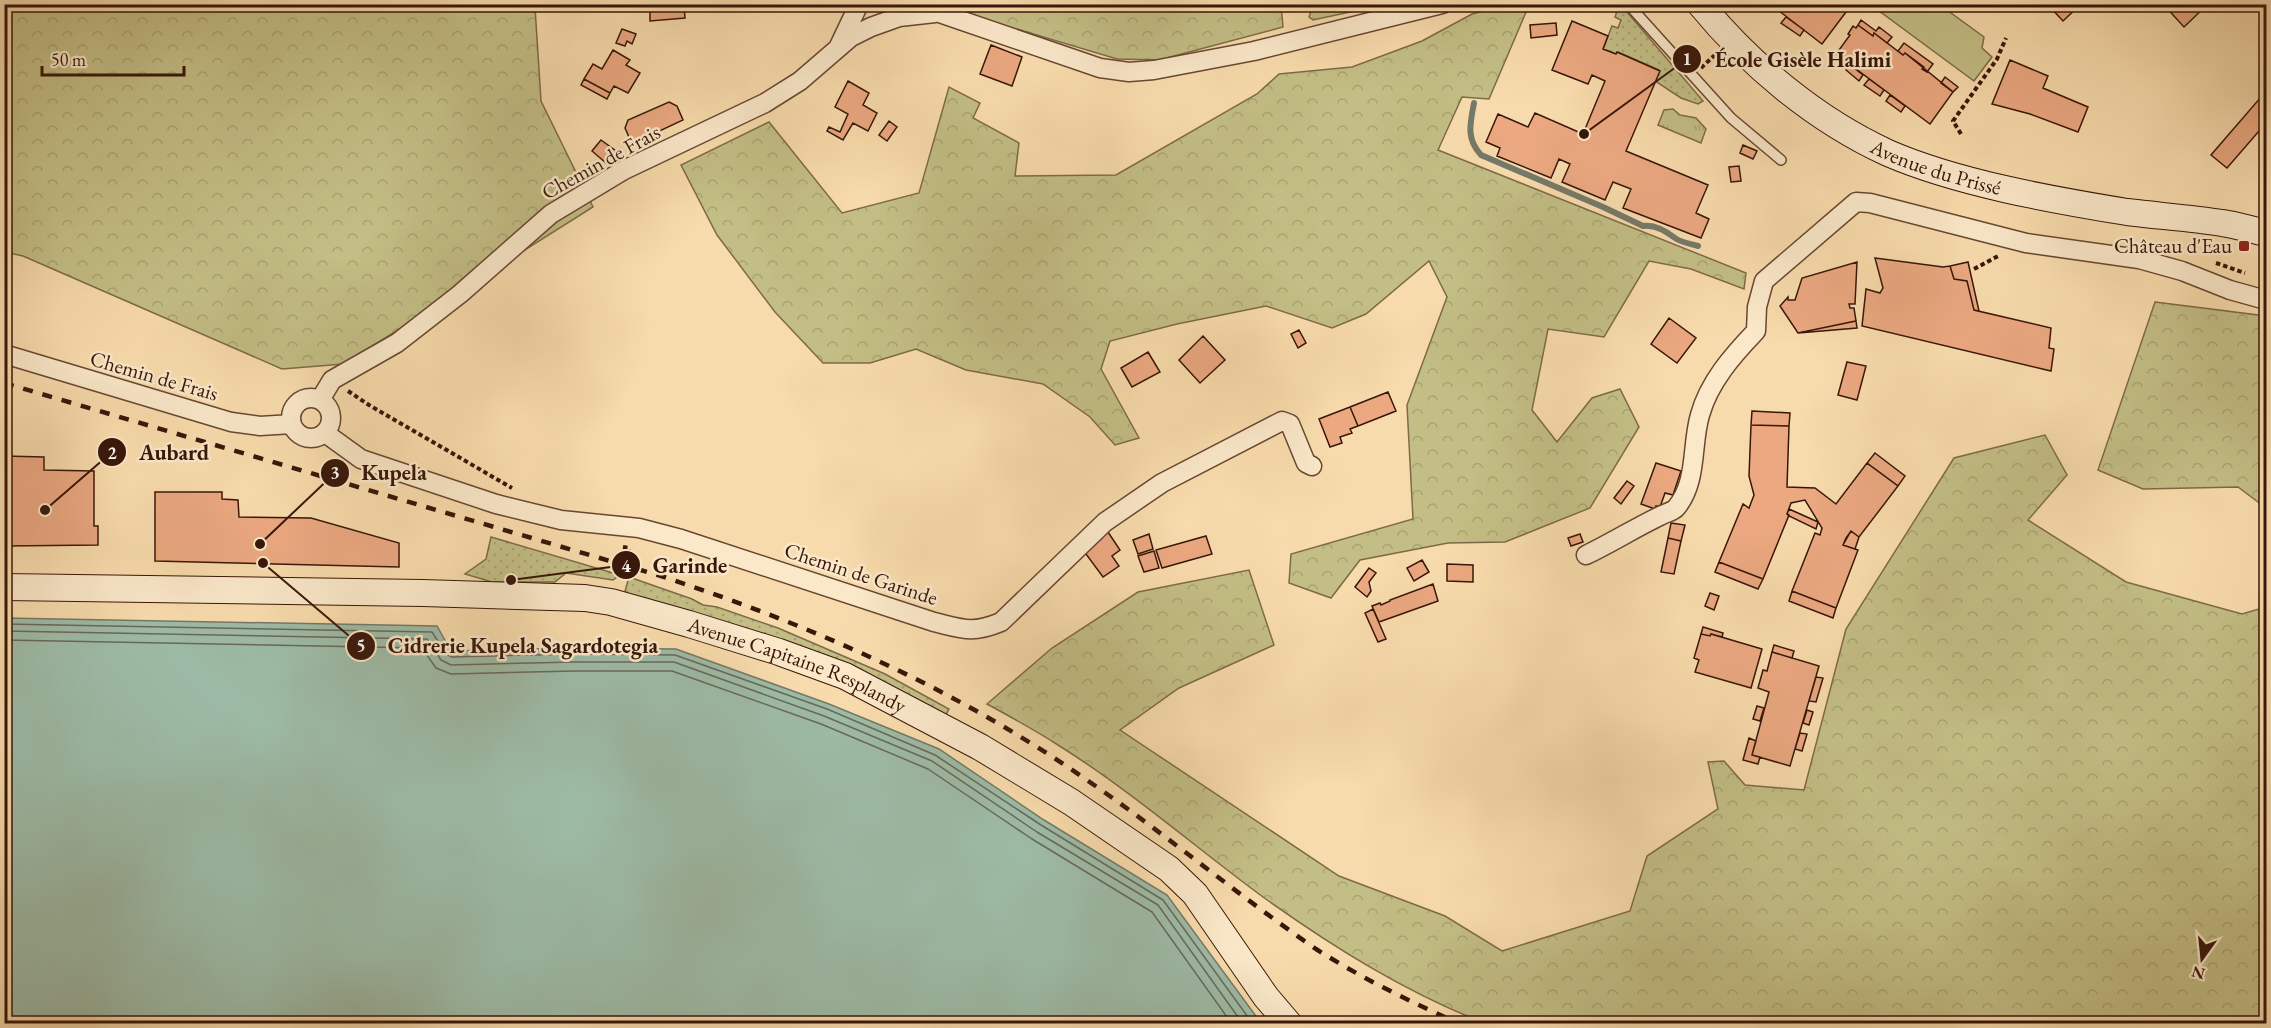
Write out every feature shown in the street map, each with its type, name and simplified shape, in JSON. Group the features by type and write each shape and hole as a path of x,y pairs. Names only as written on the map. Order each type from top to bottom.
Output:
{"main road":[{"name":"Avenue du Prissé","path":"1700,4 1733,41 1785,88 1818,112 1888,153 1921,165 2012,190 2125,211 2223,223 2266,233"},
{"name":"Avenue du Prissé","path":"2223,223 2266,216"},
{"name":"Avenue Capitaine Resplandy","path":"4,587 575,597 611,602 779,652 845,676 980,747 1071,802 1169,869 1196,894 1266,997 1289,1023"}],"street":[{"path":"838,48 859,4"},
{"name":"Chemin de Frais","path":"918,4 935,12 1100,68 1129,72 1154,70 1254,51 1442,4"},
{"name":"Chemin de Frais","path":"320,400 332,380 397,343 460,294 551,214 624,170 765,103 800,81 851,37 899,17 935,12"},
{"path":"1586,555 1674,510 1684,496 1691,476 1702,408 1717,378 1734,353 1756,331 1757,307 1764,281 1856,202 1870,203 2026,243 2139,259 2266,300"},
{"name":"Chemin de Frais","path":"4,354 231,422 260,426 292,424"},
{"path":"305,399 320,400 330,411 331,419 325,433 318,437 302,436 292,424 294,409 305,399"},
{"name":"Chemin de Garinde","path":"325,433 362,459 496,504 561,520 639,528 681,538 934,622 980,630 1000,622 1115,515 1162,483 1282,421 1290,424 1306,463 1312,465"}],"lane":[{"path":"1628,4 1731,118 1781,160"}],"path":[{"path":"1961,134 1953,121 1997,59 2006,38"},
{"path":"1692,77 1722,49"},
{"path":"1974,269 2004,254"},
{"path":"332,380 369,405 516,490"}],"green space":[{"path":"1313,4 1383,5 1313,20 1309,17"},
{"path":"1510,4 1529,5 1489,99 1462,97 1438,150 1746,273 1744,289 1691,269 1649,261 1604,337 1548,329 1532,410 1557,442 1592,398 1620,389 1639,427 1590,508 1505,542 1448,543 1360,560 1331,598 1289,583 1291,554 1413,519 1407,405 1447,297 1429,261 1366,314 1332,328 1266,306 1177,324 1110,341 1101,369 1139,438 1115,445 1090,417 1043,384 966,370 916,349 870,363 823,363 775,312 717,235 681,165 769,122 842,213 919,193 949,87 980,103 973,118 1019,143 1015,176 1116,175 1257,94 1279,74 1352,67 1422,41 1472,14"},
{"path":"5,5 541,5 535,7 541,101 593,207 344,364 282,369 23,256 5,252"},
{"path":"964,5 1281,5 1283,27 1159,60 1117,59 973,16"},
{"path":"1607,5 1621,5 1703,101 1698,104 1681,98 1655,81 1659,70 1618,52 1616,54 1603,49 1612,26 1618,28 1621,20 1615,17 1618,8"},
{"path":"1871,5 1940,5 1984,37 1982,48 1992,57 1974,81"},
{"path":"1673,109 1680,115 1696,118 1706,129 1701,143 1658,125 1664,110"},
{"path":"2155,302 2266,316 2266,508 2238,487 2143,489 2098,470"},
{"path":"2045,435 2067,475 2028,520 2126,582 2242,614 2266,607 2266,1023 1484,1023 1398,983 1316,933 1263,897 1085,762 987,704 1052,648 1138,592 1249,570 1274,645 1179,688 1120,730 1339,876 1445,916 1502,951 1630,911 1647,856 1718,809 1708,762 1724,761 1745,785 1804,790 1846,629 1954,458"},
{"path":"491,537 620,575 613,580 566,573 555,582 492,582 465,574 486,559"},
{"path":"629,577 703,605 717,607 778,628 885,674 949,709 945,716 624,595"}],"water":[{"path":"5,618 437,626 451,651 574,648 676,649 829,704 939,749 1044,820 1167,895 1261,1023 5,1023"}],"building":[{"path":"1770,4 1837,4 1846,12 1822,44"},
{"path":"2042,4 2081,4 2063,21 2048,5 2045,7"},
{"path":"2163,4 2208,4 2184,27"},
{"path":"684,6 685,18 650,21 650,8"},
{"path":"1786,17 1804,30 1800,36 1781,23"},
{"path":"1861,20 1876,31 1879,27 1892,37 1887,43 1874,33 1873,36 1858,25"},
{"path":"1572,21 1608,36 1603,49 1616,54 1617,52 1660,71 1626,151 1708,185 1696,213 1709,219 1701,238 1623,208 1631,189 1613,182 1605,200 1562,182 1570,164 1559,159 1551,178 1497,156 1500,148 1486,142 1498,114 1528,127 1535,113 1583,134 1605,81 1592,75 1588,84 1552,70"},
{"path":"1556,23 1557,35 1531,38 1530,25"},
{"path":"1858,25 1873,36 1874,33 1903,55 1905,53 1953,92 1930,124 1836,54 1850,35 1848,34 1853,26 1856,28"},
{"path":"622,29 636,34 632,44 627,41 625,46 616,43"},
{"path":"1904,43 1933,64 1927,72 1922,69 1924,67 1905,53 1903,55 1898,51"},
{"path":"991,45 1022,57 1012,86 980,74"},
{"path":"613,50 630,60 626,65 640,73 628,93 614,86 610,93 584,79 593,64 602,69"},
{"path":"2010,60 2048,76 2043,88 2088,107 2078,132 2030,114 1992,104"},
{"path":"1850,65 1863,75 1859,81 1846,70"},
{"path":"1945,77 1958,87 1953,92 1941,83"},
{"path":"584,79 610,93 607,99 581,85"},
{"path":"1869,79 1884,90 1880,96 1864,85"},
{"path":"848,81 869,93 863,105 877,113 868,131 853,123 843,140 827,131 829,127 840,132 848,114 835,107"},
{"path":"1890,95 1905,106 1901,112 1886,101"},
{"path":"2261,97 2266,102 2266,123 2227,168 2211,155"},
{"path":"669,102 677,106 683,120 632,144 625,128 628,120"},
{"path":"889,121 897,127 887,141 879,135"},
{"path":"601,140 616,151 606,163 592,151"},
{"path":"1743,145 1757,151 1753,159 1740,153"},
{"path":"1739,166 1741,181 1731,182 1729,167"},
{"path":"1875,258 1950,266 1954,279 1967,281 1974,310 2051,328 2049,348 2054,349 2051,371 1862,326 1866,289 1880,293 1883,288"},
{"path":"1857,262 1855,304 1849,304 1850,308 1854,308 1856,321 1798,333 1780,306 1788,297 1788,300 1795,300 1802,278"},
{"path":"1968,262 1979,311 1974,310 1967,281 1954,279 1950,266"},
{"path":"1669,318 1696,338 1677,363 1651,344"},
{"path":"1856,321 1857,328 1798,333"},
{"path":"1299,330 1306,343 1298,348 1291,334"},
{"path":"1203,336 1225,360 1200,383 1179,360"},
{"path":"1148,352 1160,372 1132,387 1121,368"},
{"path":"1847,362 1866,366 1857,400 1838,395"},
{"path":"1388,392 1396,411 1358,426 1350,407"},
{"path":"1350,407 1358,426 1350,429 1352,433 1340,437 1342,443 1330,447 1319,419"},
{"path":"1752,411 1790,413 1789,426 1751,425"},
{"path":"1751,425 1789,426 1787,487 1815,488 1836,504 1867,463 1898,486 1859,537 1851,531 1846,538 1843,545 1858,550 1836,608 1792,591 1815,533 1820,535 1822,528 1805,500 1791,503 1787,514 1789,515 1763,579 1719,562 1743,504 1749,508 1754,495 1749,476"},
{"path":"1875,453 1905,476 1898,486 1867,463"},
{"path":"4,456 44,457 44,470 94,471 94,526 98,526 98,545 4,546"},
{"path":"1656,463 1681,471 1673,495 1665,493 1660,507 1656,506 1655,509 1641,504"},
{"path":"1627,481 1634,486 1621,504 1614,498"},
{"path":"155,492 222,492 222,499 238,500 239,517 311,518 399,543 399,567 155,561"},
{"path":"1789,509 1818,522 1816,529 1789,516 1787,514"},
{"path":"1671,523 1685,525 1681,541 1668,538"},
{"path":"1851,531 1859,537 1855,549 1843,545"},
{"path":"1108,532 1120,550 1112,556 1119,566 1103,577 1083,550"},
{"path":"1149,534 1153,549 1138,554 1133,540"},
{"path":"1580,534 1583,542 1571,546 1568,538"},
{"path":"1206,536 1212,554 1162,568 1156,550"},
{"path":"1668,538 1681,541 1674,574 1661,572"},
{"path":"1154,551 1159,568 1144,572 1138,556"},
{"path":"1422,560 1429,572 1414,581 1407,568"},
{"path":"1719,562 1763,579 1758,589 1715,572"},
{"path":"1447,564 1473,565 1473,582 1447,581"},
{"path":"1369,568 1376,573 1369,582 1371,591 1367,597 1355,587"},
{"path":"1433,584 1438,601 1379,622 1372,606 1380,603 1381,605"},
{"path":"1792,591 1836,608 1833,618 1789,601"},
{"path":"1710,593 1719,596 1714,610 1705,606"},
{"path":"1373,609 1386,639 1378,642 1365,613"},
{"path":"1703,627 1723,633 1722,637 1701,634"},
{"path":"1701,634 1710,636 1711,634 1762,649 1751,688 1695,672 1699,660 1694,658"},
{"path":"1774,645 1794,651 1792,658 1772,652"},
{"path":"1772,652 1819,666 1790,766 1752,755 1769,692 1758,688 1763,670 1767,671"},
{"path":"1816,677 1823,678 1816,702 1809,701"},
{"path":"1757,706 1764,708 1760,721 1753,719"},
{"path":"1807,710 1813,712 1809,725 1803,723"},
{"path":"1800,733 1807,734 1802,751 1795,749"},
{"path":"1749,738 1756,741 1752,755 1760,757 1758,764 1743,760"}],"waterway":[{"path":"1474,103 1470,131 1473,143 1481,155 1643,226 1656,227 1680,241 1698,246"}],"railway":[{"path":"4,383 661,576 825,637 931,687 1032,744 1111,797 1316,949 1386,989 1460,1024"}],"place":[{"name":"École Gisèle Halimi","path":"1584,134"},
{"name":"Château d'Eau","path":"2244,246"},
{"name":"Aubard","path":"45,510"},
{"name":"Kupela","path":"260,544"},
{"name":"Cidrerie Kupela Sagardotegia","path":"263,563"},
{"name":"Garinde","path":"511,580"}]}
